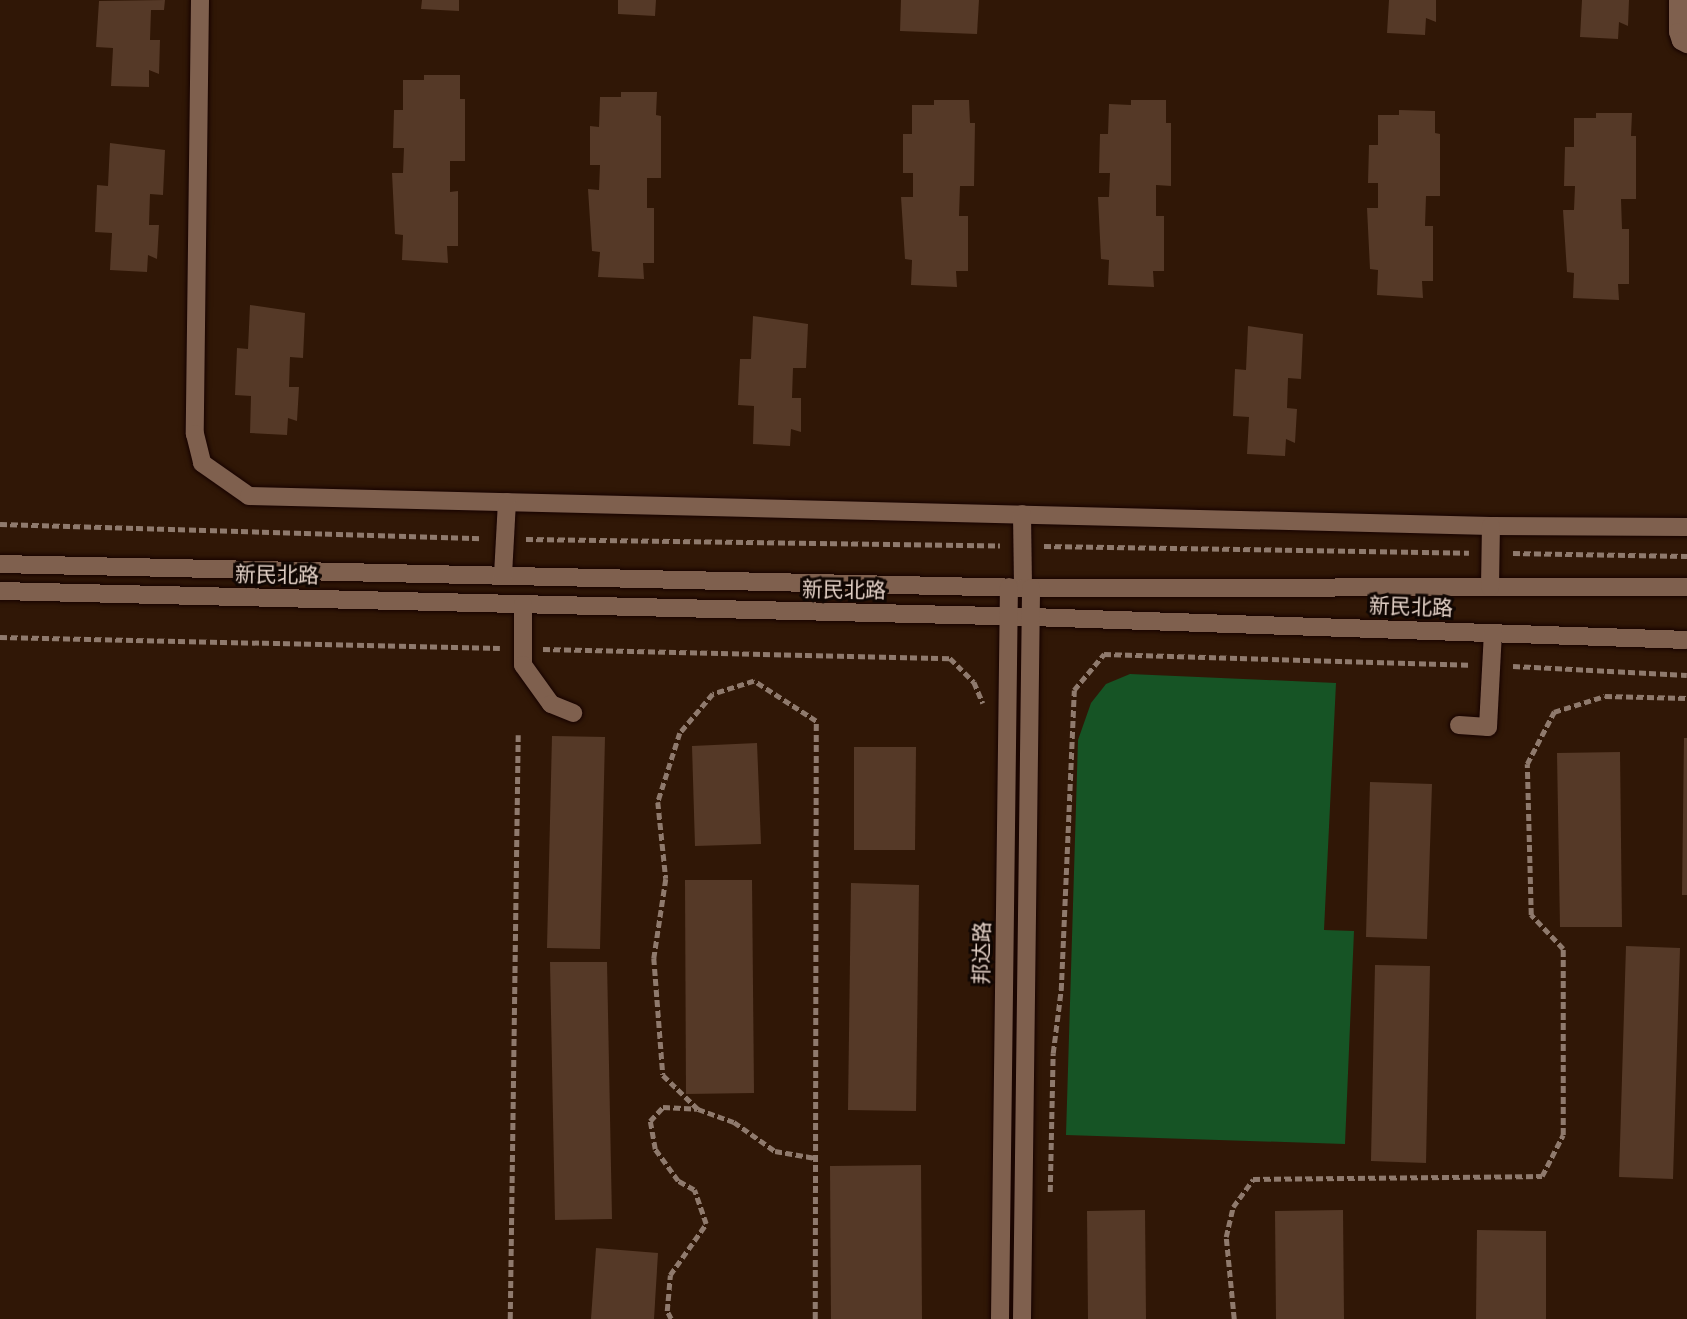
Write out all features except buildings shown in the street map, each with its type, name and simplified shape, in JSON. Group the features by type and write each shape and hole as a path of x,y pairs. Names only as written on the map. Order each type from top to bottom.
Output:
{"street":[{"path":"200,0 195,435 202,463 249,496 1491,526 1687,527"},
{"path":"1678,0 1678,32 1681,41 1687,44"},
{"path":"503,575 506,502"},
{"path":"1022,514 1021,588 1031,617 1022,1319"},
{"path":"1490,587 1491,526"},
{"name":"新民北路","path":"0,564 1021,588 1687,587"},
{"name":"邦达路","path":"1000,1319 1009,617 1021,588"},
{"name":"新民北路","path":"0,591 1031,617 1687,640"},
{"path":"523,604 523,665 551,704 573,713"},
{"path":"1459,725 1488,727 1493,633"}],"path":[{"path":"0,524 505,538 1687,556"},
{"path":"0,637 950,658 974,682 989,716"},
{"path":"1050,1199 1053,1053 1061,990 1074,690 1104,654 1687,675"},
{"path":"698,1109 663,1074 661,1063 654,958 666,879 658,802 680,733 713,694 754,681 816,721 815,1319"},
{"path":"1234,1319 1226,1237 1233,1207 1253,1180 1542,1176 1563,1135 1563,949 1531,915 1527,764 1554,712 1605,696 1687,698"},
{"path":"510,1319 519,735"},
{"path":"671,1319 667,1311 670,1275 706,1224 694,1190 678,1181 655,1149 650,1122 663,1107 698,1109 734,1122 775,1151 815,1158"}],"green space":[{"path":"1130,674 1336,683 1324,930 1354,931 1345,1144 1066,1135 1078,740 1091,703 1106,684"}]}
